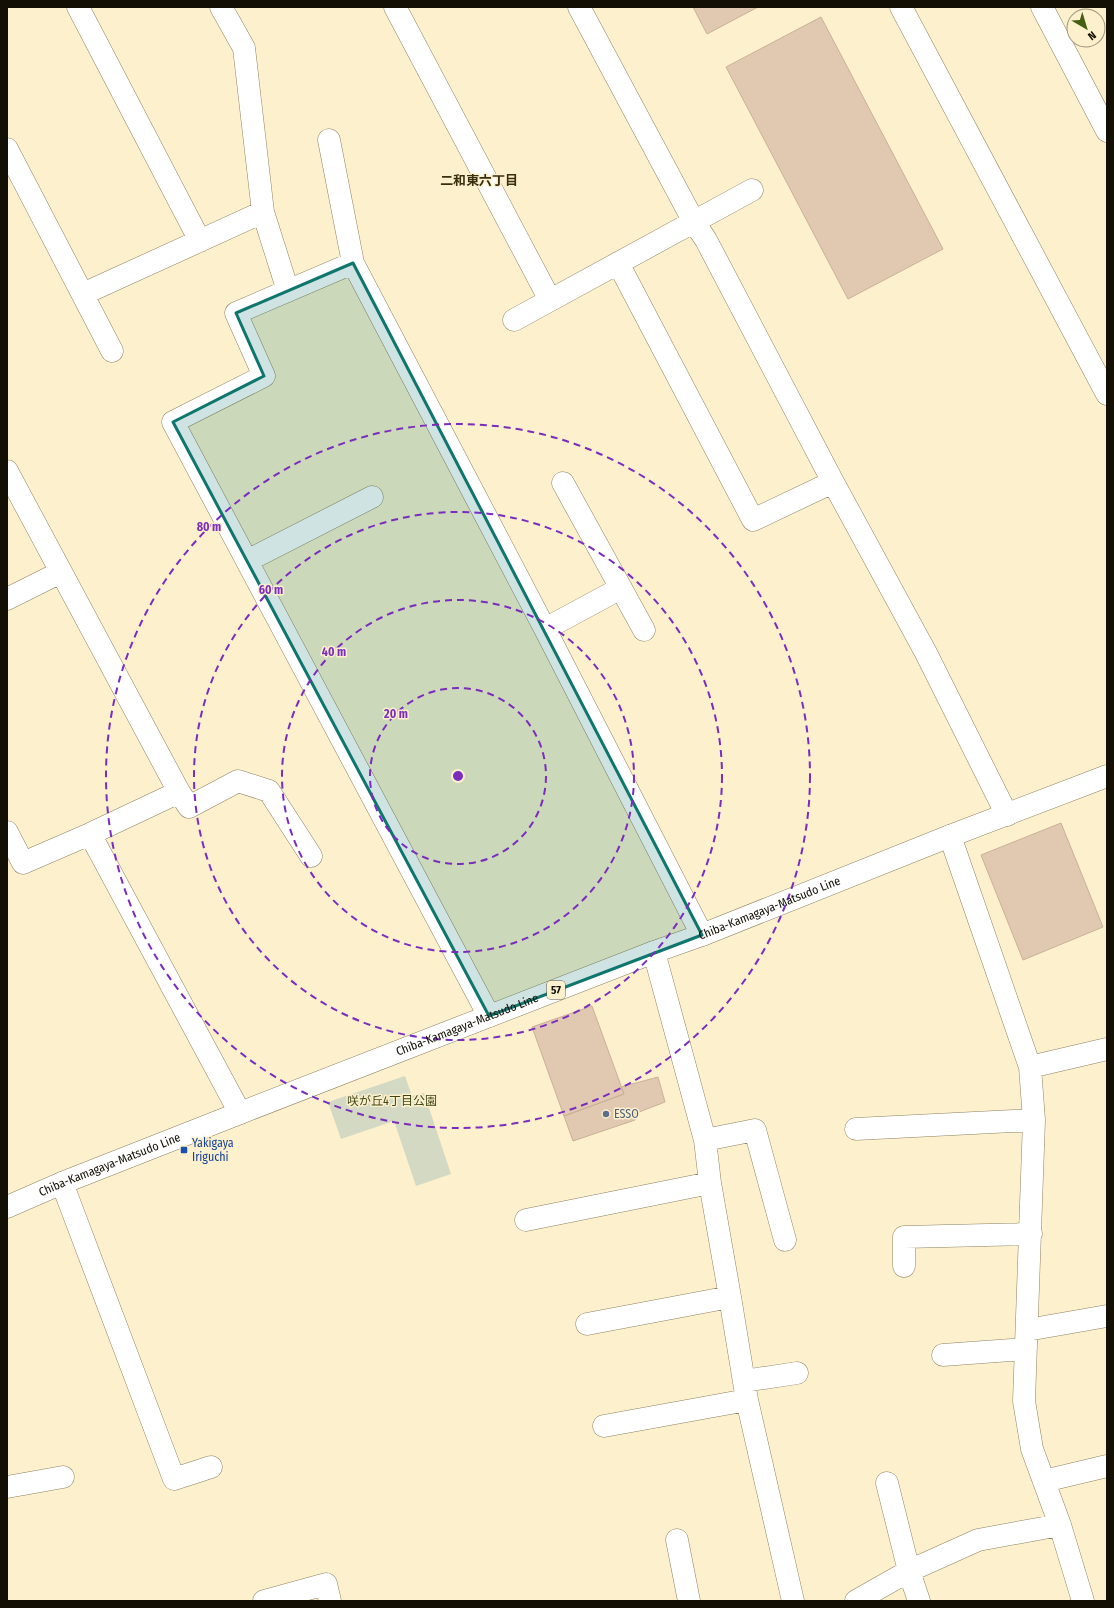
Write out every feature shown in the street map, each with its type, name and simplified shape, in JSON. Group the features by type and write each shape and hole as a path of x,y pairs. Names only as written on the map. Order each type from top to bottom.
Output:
{"street":[{"path":"78,7 200,241"},
{"path":"221,7 244,48 263,212 288,291"},
{"path":"395,7 550,300"},
{"path":"579,7 694,222 706,240 833,482 926,653 1007,815"},
{"path":"901,7 1107,394"},
{"path":"1042,7 1107,131"},
{"path":"329,140 353,263 545,629 702,935"},
{"path":"7,149 112,351"},
{"path":"514,320 752,190"},
{"path":"83,294 263,212"},
{"path":"353,263 236,313 264,376 173,422 489,1016"},
{"path":"618,263 753,520 833,482"},
{"path":"7,471 178,792 189,807 238,781 269,791 311,856"},
{"path":"563,482 644,630"},
{"path":"246,561 372,497"},
{"path":"7,599 61,572"},
{"path":"545,629 621,588"},
{"name":"Chiba-Kamagaya-Matsudo Line","path":"7,1207 62,1183 240,1113 654,952 702,935 950,836 1107,776"},
{"path":"7,832 23,863 90,834 178,792"},
{"path":"90,834 240,1113"},
{"path":"950,836 1030,1067 1034,1120 1024,1401 1032,1449 1060,1525 1083,1601"},
{"path":"654,952 705,1140 710,1182 745,1391 793,1601"},
{"path":"1030,1067 1107,1048"},
{"path":"856,1129 1034,1120"},
{"path":"705,1140 755,1130 785,1240"},
{"path":"526,1220 710,1182"},
{"path":"62,1183 174,1479 211,1466"},
{"path":"904,1266 904,1238 1031,1234"},
{"path":"587,1324 730,1297"},
{"path":"943,1355 1026,1340 1107,1316"},
{"path":"604,1426 745,1391 797,1373"},
{"path":"1044,1481 1107,1466"},
{"path":"7,1487 63,1477"},
{"path":"886,1483 909,1571 919,1601"},
{"path":"856,1601 909,1571 978,1540 1060,1525"},
{"path":"677,1540 689,1601"},
{"path":"264,1601 326,1584 330,1601"}],"highlighted area":[{"path":"353,263 702,935 489,1016 173,422 264,376 236,313"}],"green space":[{"name":"咲が丘4丁目公園","path":"405,1076 412,1096 424,1093 451,1174 416,1186 394,1121 341,1139 328,1102"}],"building":[{"path":"693,7 758,7 707,34"},
{"path":"821,17 943,249 848,299 726,67"},
{"path":"1061,823 1103,927 1023,960 981,855"},
{"path":"592,1006 624,1094 564,1116 532,1027"},
{"path":"658,1077 665,1102 634,1114 635,1120 573,1141 564,1116 624,1094 621,1087"}],"place":[{"name":"ESSO","path":"606,1114"},
{"name":"Yakigaya Iriguchi","path":"184,1150"}],"district":[{"name":"二和東六丁目","path":"479,180"}]}
